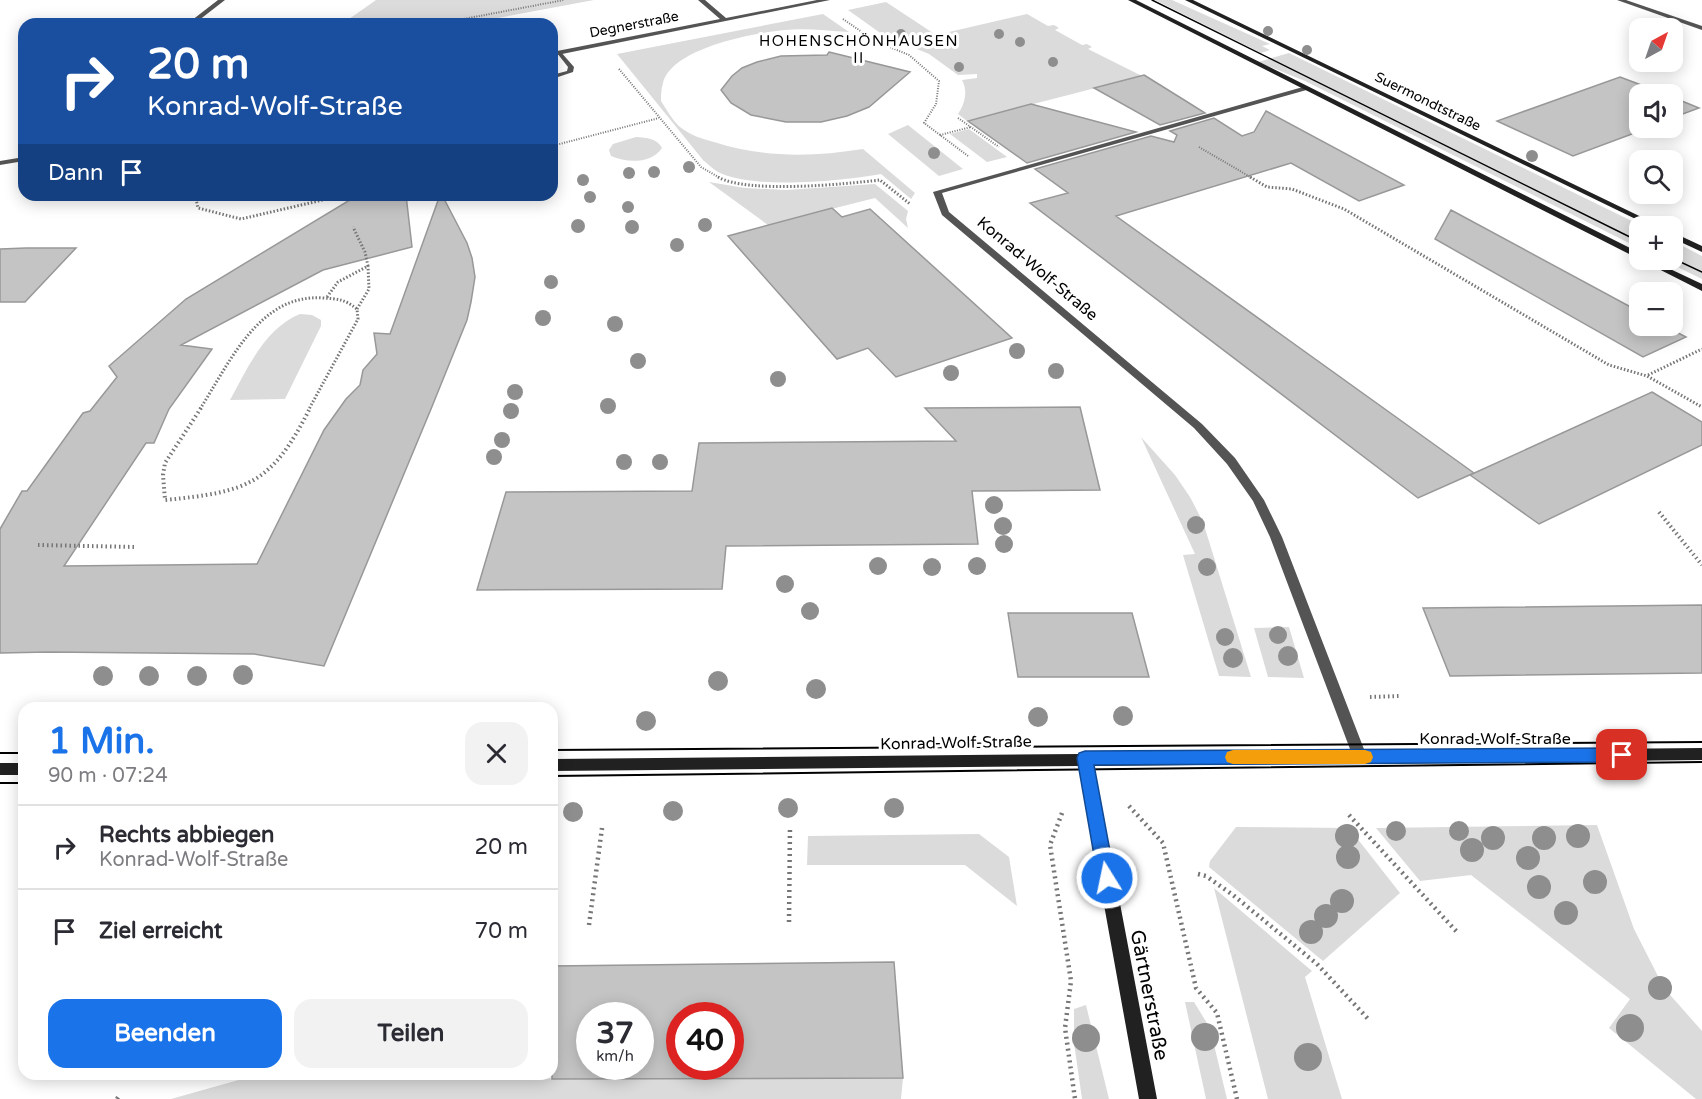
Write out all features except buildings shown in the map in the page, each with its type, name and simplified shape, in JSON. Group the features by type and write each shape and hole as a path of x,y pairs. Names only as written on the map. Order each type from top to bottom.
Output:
{"main road":[{"path":"1131,0 1629,251"},
{"name":"Suermondtstraße","path":"1188,0 1635,216"},
{"path":"1683,240 1702,249"},
{"path":"1665,270 1702,288"},
{"name":"Konrad-Wolf-Straße","path":"558,765 1085,758 1702,754"},
{"name":"Gärtnerstraße","path":"1085,758 1148,1099"},
{"path":"0,769 18,769"}],"street":[{"path":"198,18 222,0"},
{"path":"701,0 725,20"},
{"name":"Degnerstraße","path":"558,53 827,0"},
{"path":"1620,0 1702,28"},
{"path":"558,55 571,67 570,72 558,75"},
{"name":"Konrad-Wolf-Straße","path":"1306,89 937,192 945,213 1198,426 1231,461 1258,500 1276,537 1360,757"},
{"path":"0,163 18,160"}],"path":[{"path":"559,2 564,0"},
{"path":"470,18 570,0"},
{"path":"839,15 875,41 909,55 939,81 939,96 933,112 924,123 968,157"},
{"path":"618,67 701,167 723,180 757,185 814,186 880,180 914,206"},
{"path":"558,144 660,118"},
{"path":"958,118 1006,152"},
{"path":"940,135 971,127"},
{"path":"1191,142 1267,187 1292,189 1344,209 1609,365 1647,376 1702,407"},
{"path":"196,201 198,208 241,219 318,201"},
{"path":"353,227 365,252 371,288 367,298 357,309 357,319 291,443 277,462 256,481 232,491 204,497 165,500 163,475 165,463 252,329 263,318 293,302 311,297 346,300 357,309"},
{"path":"327,297 338,282 368,266"},
{"path":"1647,376 1702,349"},
{"path":"1659,512 1702,565"},
{"path":"38,545 135,547"},
{"path":"1126,802 1163,843 1196,988 1217,1013 1237,1099"},
{"path":"1349,815 1457,932"},
{"path":"789,922 790,826"},
{"path":"589,925 602,828"},
{"path":"1054,871 1071,981 1065,1028 1075,1099"},
{"path":"1198,874 1206,876 1233,895 1317,964 1370,1021"}],"shaded area":[{"path":"376,0 594,0 497,18 350,18"},
{"path":"1155,0 1172,0 1270,44 1262,46 1270,50 1261,53"},
{"path":"886,2 936,35 1027,14 1048,26 1054,25 1059,28 1055,30 1082,45 1087,44 1092,47 1088,49 1142,76 967,121 958,114 965,97 962,80 977,78 977,74 958,75 929,54 883,35 848,10"},
{"path":"823,14 849,32 785,30 716,44 682,60 670,71 662,85 661,101 674,121 684,130 701,138 733,147 788,155 825,154 863,149 915,193 911,199 881,174 822,181 775,182 733,178 718,172 703,160 617,54"},
{"path":"1289,53 1629,220 1629,243 1305,81 1258,62"},
{"path":"908,125 963,169 939,176 888,134"},
{"path":"969,129 1007,157 987,162 950,134"},
{"path":"636,137 654,140 662,148 652,157 638,161 611,156 609,150 613,144"},
{"path":"709,182 745,188 786,190 875,184 908,211 906,219 908,228 875,198 768,225"},
{"path":"1683,246 1702,256 1702,279 1683,270"},
{"path":"300,314 312,315 321,320 321,326 285,399 230,400 250,363 267,339 288,320"},
{"path":"1141,437 1175,475 1203,522 1251,677 1219,676 1183,555 1195,554"},
{"path":"1289,627 1304,678 1268,677 1254,628"},
{"path":"1597,825 1634,929 1664,988 1702,1031 1702,1099 1696,1099 1609,1028 1630,999 1471,875 1420,881 1376,828"},
{"path":"1236,827 1349,828 1400,893 1323,961 1209,867 1210,861"},
{"path":"979,834 1009,857 1017,906 965,865 807,865 808,836"},
{"path":"1214,888 1312,971 1305,977 1342,1099 1268,1099"},
{"path":"1185,1002 1194,1002 1210,1028 1227,1099 1206,1099"},
{"path":"1086,1005 1109,1099 1082,1099 1074,1043 1074,1009"},
{"path":"903,1078 901,1099 171,1099 238,1080"}],"tram line":[{"path":"1152,0 1629,237"},
{"path":"1683,263 1702,272"},
{"path":"558,750 1702,742"},
{"path":"0,753 18,753"},
{"path":"558,776 1702,762"},
{"path":"0,783 18,783"}],"slow traffic":[{"path":"1233,757 1365,757"}],"district":[{"name":"HOHENSCHÖNHAUSEN II","path":"859,50"}],"route":[{"path":"1107,878 1085,758 1622,755"}]}
